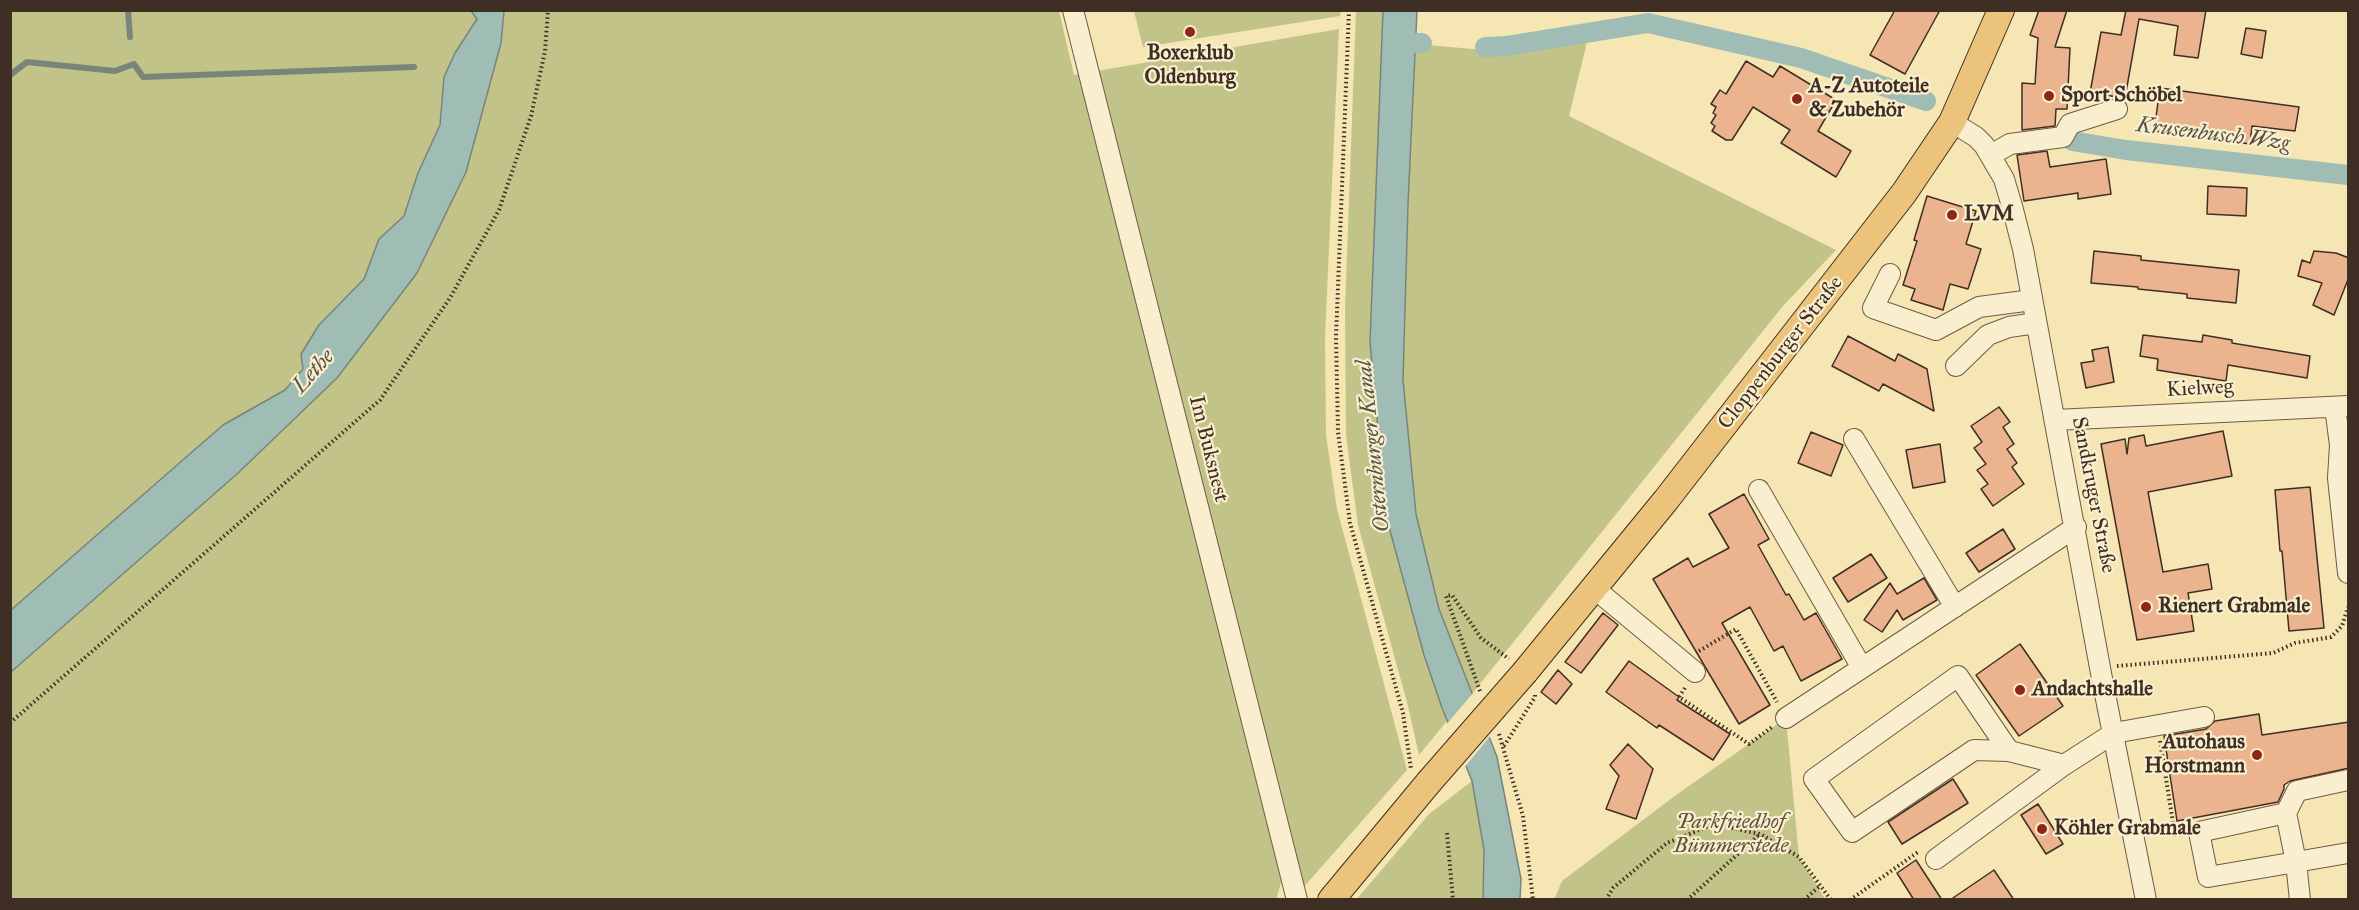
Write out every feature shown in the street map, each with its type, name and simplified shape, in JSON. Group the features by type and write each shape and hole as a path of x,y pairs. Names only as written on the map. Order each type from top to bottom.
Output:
{"main road":[{"name":"Cloppenburger Straße","path":"1331,900 1420,778 1490,712 1517,665 1595,589 1904,193 1952,122 2001,10"}],"street":[{"name":"Im Buksnest","path":"1073,10 1297,900"},
{"path":"1991,155 2010,144 2063,137 2070,124 2117,109"},
{"name":"Sandkruger Straße","path":"1952,122 1976,137 1991,155 2004,179 2013,206 2146,900"},
{"path":"1890,274 1873,308 1936,330 1979,307 2032,300"},
{"path":"1956,366 1988,335 2009,327 2036,322"},
{"path":"2342,406 2338,478 2349,573"},
{"name":"Kielweg","path":"2055,420 2342,406"},
{"path":"1854,439 1955,607"},
{"path":"1759,490 1862,668"},
{"path":"1786,718 2076,527"},
{"path":"1595,589 1689,666"},
{"path":"2009,751 1958,676 1814,779 1852,832 1974,750 2009,751 2064,765"},
{"path":"1936,859 2064,765 2114,733 2204,717"},
{"path":"2300,900 2296,862 2286,813 2297,791 2349,780"},
{"path":"2286,813 2199,832 2208,877 2349,853"}],"path":[{"path":"10,723 380,400 450,298 499,210 531,116 545,51 548,10"},
{"path":"1349,10 1336,337 1338,432 1350,523 1420,778"},
{"path":"1517,665 1480,638 1452,596 1446,596 1504,746 1523,816 1533,900"},
{"path":"2101,668 2274,653 2295,643 2331,637 2342,626 2349,607"},
{"path":"1736,629 1786,718 1749,744 1679,697 1689,666 1736,629"},
{"path":"1504,746 1535,697"},
{"path":"2157,726 2175,835 2199,832"},
{"path":"1606,900 1613,888 1667,843 1714,824 1760,834 1799,857 1831,900"},
{"path":"1448,833 1453,900"},
{"path":"1687,900 1760,834"},
{"path":"1850,900 1921,850 1936,859"},
{"path":"1804,900 1821,885"}],"green space":[{"name":"Boxerklub Oldenburg","path":"1341,10 1340,16 1143,47 1134,11"},
{"path":"1383,10 1370,342 1424,655 1447,721 1419,755 1408,706 1358,525 1346,435 1345,308 1356,11"},
{"path":"11,11 1059,11 1074,75 1339,29 1325,337 1326,435 1337,509 1407,770 1302,889 1290,852 1276,900 11,899"},
{"path":"1588,38 1569,116 1836,250 1783,306 1471,695 1439,609 1416,514 1403,380 1408,204 1416,44 1495,51"},
{"name":"Parkfriedhof Bümmerstede","path":"1786,718 1799,857 1825,899 1554,900 1562,881 1676,795"},
{"path":"1472,781 1484,850 1483,899 1356,900 1429,814"}],"water":[{"name":"Lethe","path":"471,11 504,11 501,43 466,172 417,273 337,378 237,474 11,672 11,610 223,425 285,390 303,369 301,354 319,325 364,279 379,239 404,216 418,173 440,125 444,77 455,53 477,19"},
{"path":"1383,11 1417,11 1403,380 1416,514 1439,609 1497,757 1521,879 1520,899 1483,899 1484,850 1472,781 1442,708 1424,655 1386,516 1370,342"}],"pier":[{"path":"1473,693 1491,735 1464,768 1446,725"}],"building":[{"path":"1895,10 1940,10 1905,74 1870,55"},
{"path":"2039,10 2067,10 2055,47 2070,48 2067,109 2056,109 2055,126 2022,130 2022,83 2035,84 2038,38 2030,35"},
{"path":"2126,10 2206,10 2198,58 2174,55 2178,26 2139,19 2125,98 2090,93 2101,32 2121,35"},
{"path":"2246,28 2266,31 2262,58 2241,54"},
{"path":"1746,61 1773,77 1780,66 1836,100 1818,131 1851,151 1836,177 1781,143 1790,130 1753,107 1732,140 1726,140 1712,131 1715,126 1711,123 1716,115 1713,113 1716,107 1711,104 1720,90 1726,94"},
{"path":"2160,88 2299,107 2295,131 2252,126 2250,144 2154,131"},
{"path":"2047,151 2050,167 2106,159 2111,194 2078,199 2078,193 2024,201 2017,155"},
{"path":"2208,186 2247,188 2246,216 2207,214"},
{"path":"1927,196 1976,211 1966,244 1981,249 1968,289 1950,284 1943,310 1911,300 1915,289 1903,285 1917,241 1914,240"},
{"path":"2094,251 2141,256 2141,260 2239,270 2236,303 2187,298 2187,294 2138,289 2138,287 2091,283"},
{"path":"2314,251 2336,253 2349,258 2349,277 2334,315 2313,305 2322,283 2298,276 2302,260 2310,263"},
{"path":"2143,335 2202,342 2203,335 2232,340 2232,343 2310,356 2307,378 2228,365 2226,381 2157,370 2158,359 2140,356"},
{"path":"1848,336 1895,361 1898,354 1927,369 1934,411 1883,384 1879,391 1832,366"},
{"path":"2108,347 2114,382 2086,388 2081,363 2094,361 2092,350"},
{"path":"1999,407 2010,422 2003,427 2014,444 2007,449 2017,463 2012,467 2024,484 1993,506 1981,489 1988,484 1977,470 1986,464 1974,448 1982,442 1971,426"},
{"path":"2223,431 2232,476 2148,492 2163,572 2208,564 2212,589 2188,593 2194,631 2137,640 2101,444 2125,439 2127,454 2129,438 2144,435 2146,446"},
{"path":"1811,432 1843,445 1831,476 1798,463"},
{"path":"1940,444 1945,482 1913,488 1906,450"},
{"path":"2310,487 2324,628 2289,631 2275,490"},
{"path":"1744,494 1769,539 1758,545 1786,595 1789,594 1804,620 1816,613 1842,659 1801,681 1783,646 1774,651 1750,607 1722,623 1770,705 1739,724 1653,579 1688,558 1693,567 1729,548 1709,514"},
{"path":"2003,529 2015,549 1979,572 1966,553"},
{"path":"1871,554 1887,578 1848,602 1833,578"},
{"path":"1924,578 1937,600 1903,620 1897,610 1882,632 1864,620 1890,583 1897,594"},
{"path":"1603,613 1618,625 1581,673 1565,662"},
{"name":"Andachtshalle","path":"2020,644 2063,706 2019,736 1976,675"},
{"path":"1629,661 1679,697 1677,700 1730,734 1713,760 1659,725 1657,728 1606,692"},
{"path":"1558,670 1572,684 1556,704 1541,692"},
{"name":"Autohaus Horstmann","path":"2259,714 2262,735 2349,722 2349,768 2290,781 2284,785 2278,802 2177,821 2164,736 2206,729 2215,721"},
{"path":"1628,744 1653,769 1636,819 1606,809 1619,776 1610,765"},
{"path":"1953,779 1968,803 1902,844 1888,822"},
{"name":"Köhler Grabmale","path":"2038,804 2063,844 2046,854 2021,815"},
{"path":"1916,860 1942,900 1914,900 1897,873"},
{"path":"1994,870 2014,900 1950,900"}],"waterway":[{"path":"128,10 130,37"},
{"name":"Krusenbusch Wzg","path":"1485,47 1506,46 1648,23 1801,58 1926,101"},
{"name":"Krusenbusch Wzg","path":"1397,43 1422,43"},
{"path":"10,75 27,62 115,71 134,64 143,77 414,67"},
{"name":"Krusenbusch Wzg","path":"2072,141 2126,150 2348,175"}],"place":[{"name":"Boxerklub Oldenburg","path":"1190,32"},
{"name":"Sport Schöbel","path":"2049,96"},
{"name":"A-Z Autoteile & Zubehör","path":"1797,99"},
{"name":"LVM","path":"1952,215"},
{"name":"Rienert Grabmale","path":"2146,607"},
{"name":"Andachtshalle","path":"2020,690"},
{"name":"Autohaus Horstmann","path":"2257,755"},
{"name":"Köhler Grabmale","path":"2042,829"}],"water label":[{"name":"Osternburger Kanal","path":"1374,446"}]}
